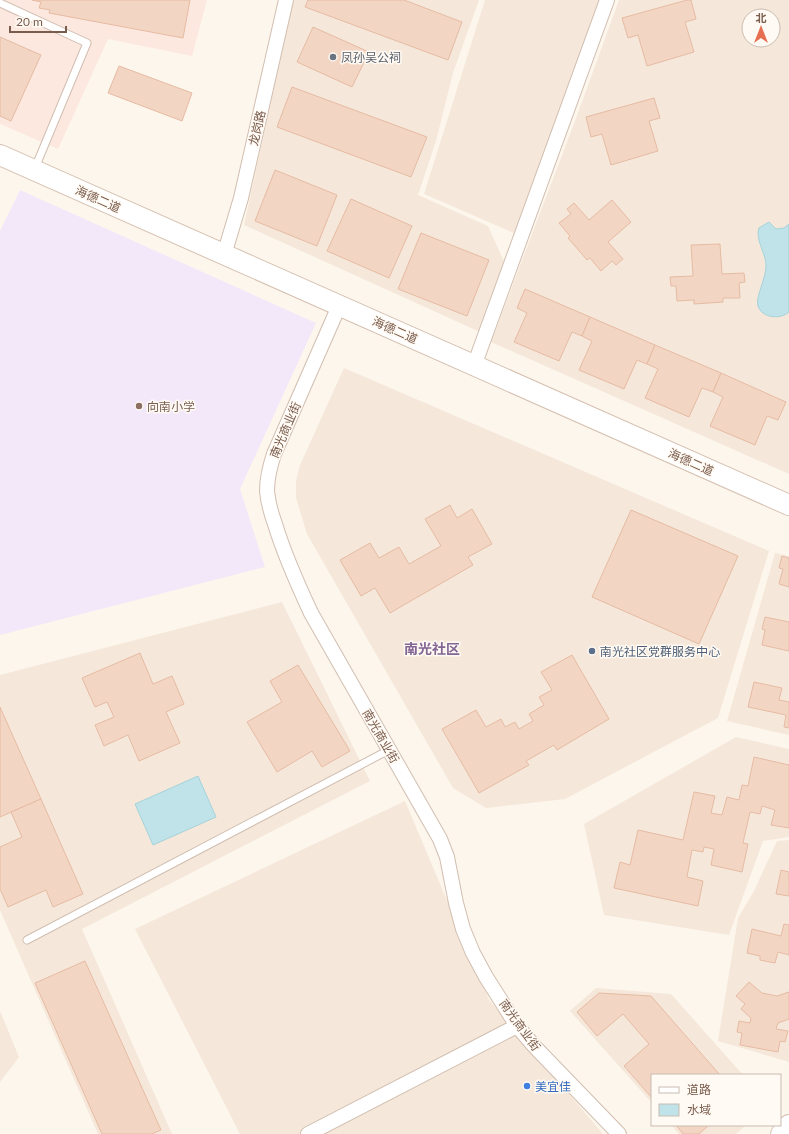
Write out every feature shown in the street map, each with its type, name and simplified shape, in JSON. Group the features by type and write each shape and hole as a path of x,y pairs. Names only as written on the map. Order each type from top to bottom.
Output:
{"street":[{"name":"龙岗路","path":"224,255 241,198 286,0"},
{"path":"474,366 608,0"},
{"name":"海德二道","path":"0,155 789,505"},
{"name":"南光商业街","path":"339,306 274,454 268,479 268,504 280,541 294,577 311,613 440,839 447,857 456,903 463,928 473,953 486,977 517,1026 535,1048 618,1134"},
{"path":"308,1134 517,1026"},
{"path":"781,1134 789,1125"}],"lane":[{"path":"0,3 87,43 34,170"},
{"path":"27,940 390,750"}],"shaded area":[{"path":"0,0 207,0 192,56 108,39 58,149 0,124"},
{"path":"293,0 479,0 453,73 436,141 418,195 488,226 507,268 480,332 244,225"},
{"path":"485,0 606,0 523,237 424,194"},
{"path":"619,0 789,0 789,474 491,342 575,121"},
{"name":"向南小学","path":"20,190 316,323 240,489 265,567 0,635 0,231"},
{"path":"344,368 769,551 718,718 565,799 486,808 453,788 307,534 296,498 296,481 300,465"},
{"path":"775,553 789,556 789,735 727,721"},
{"path":"282,602 370,781 82,929 172,1134 98,1134 0,910 0,675"},
{"path":"736,737 789,749 789,837 763,841 729,935 604,915 584,824"},
{"path":"405,801 489,1000 603,1134 240,1134 135,929"},
{"path":"789,840 789,1062 718,1041 738,918 754,891 777,841"},
{"path":"596,988 671,994 742,1074 651,1074 651,1102 570,1011"},
{"path":"0,1011 19,1057 0,1082"},
{"path":"672,1126 745,1126 736,1134 679,1134"}],"water":[{"path":"769,222 776,229 784,228 789,224 789,312 785,315 776,317 763,313 758,306 758,297 765,275 766,264 758,237 758,232 759,228"},
{"path":"198,776 216,817 153,845 135,804"}],"building":[{"path":"32,0 190,0 183,38 49,13 50,10 39,8 41,2"},
{"path":"308,0 404,0 462,22 448,60 305,7"},
{"path":"691,0 696,19 685,22 694,52 647,66 638,35 628,38 622,18"},
{"name":"凤孙吴公祠","path":"313,27 369,52 352,87 297,62"},
{"path":"0,37 41,55 11,121 0,116"},
{"path":"119,66 192,93 182,121 108,93"},
{"path":"292,87 427,137 411,177 277,127"},
{"path":"654,98 660,118 649,121 658,151 611,165 602,134 591,137 586,117"},
{"path":"275,170 337,195 317,246 255,221"},
{"path":"351,199 412,226 389,278 327,251"},
{"path":"612,200 631,222 608,242 623,259 616,265 612,261 601,271 590,258 587,260 568,238 570,236 559,223 571,214 567,209 574,203 589,220"},
{"path":"421,233 489,260 467,316 398,289"},
{"path":"720,244 722,274 744,273 745,282 739,283 740,298 723,298 723,302 694,304 694,300 677,301 676,286 671,286 670,277 693,276 691,245"},
{"path":"525,289 590,317 582,336 572,332 559,361 514,342 527,313 517,308"},
{"path":"590,317 655,345 647,364 637,360 624,389 579,370 592,341 582,336"},
{"path":"655,345 721,373 713,392 702,388 689,417 645,398 658,369 647,364"},
{"path":"721,373 786,402 778,420 767,416 755,445 710,426 723,397 713,392"},
{"path":"450,505 457,518 472,509 492,544 468,557 473,565 390,613 375,588 361,596 340,560 370,543 379,558 399,547 409,564 441,546 425,519"},
{"path":"631,510 738,556 699,644 592,597"},
{"path":"782,556 789,558 789,587 779,584 783,569 779,568"},
{"path":"765,617 789,622 789,651 762,645 765,630 762,629"},
{"path":"140,653 153,684 172,676 184,704 166,712 180,743 139,761 128,735 104,746 95,725 114,717 107,702 95,707 82,678"},
{"path":"572,655 609,719 557,750 554,745 526,761 529,765 479,793 442,729 476,710 486,727 501,719 505,727 515,722 519,729 533,721 529,714 544,705 539,697 552,690 541,672"},
{"path":"298,665 350,751 322,767 312,751 277,772 247,722 282,702 270,681"},
{"path":"754,682 782,688 779,700 789,702 789,728 784,727 786,715 748,707"},
{"path":"0,707 41,799 0,817"},
{"path":"754,757 789,765 789,828 771,825 775,810 762,806 760,814 750,812 743,843 748,844 742,872 711,865 714,849 704,847 703,852 692,850 687,877 703,881 698,906 614,888 620,862 630,865 638,830 683,840 694,792 715,796 711,813 722,815 727,797 739,800 742,785 748,786"},
{"path":"41,799 83,894 53,907 46,890 8,907 0,889 0,847 22,837 11,812"},
{"path":"781,870 789,872 789,896 776,894"},
{"path":"784,924 789,925 789,955 778,952 775,963 760,960 760,956 747,953 752,929 781,936"},
{"path":"85,961 161,1130 152,1134 102,1134 35,983"},
{"path":"749,982 762,993 777,996 789,992 789,1019 778,1023 776,1029 788,1031 785,1042 780,1041 778,1052 740,1045 742,1033 737,1032 739,1021 750,1023 751,1018 741,1009 745,1004 736,996"},
{"path":"599,993 651,996 719,1074 651,1074 651,1097 624,1066 649,1044 623,1014 597,1036 577,1012"},
{"path":"677,1126 708,1126 699,1134 683,1134"}],"place":[{"name":"凤孙吴公祠","path":"333,57"},
{"name":"向南小学","path":"139,406"},
{"name":"南光社区党群服务中心","path":"592,651"},
{"name":"美宜佳","path":"527,1086"}],"district":[{"name":"南光社区","path":"432,648"}]}
